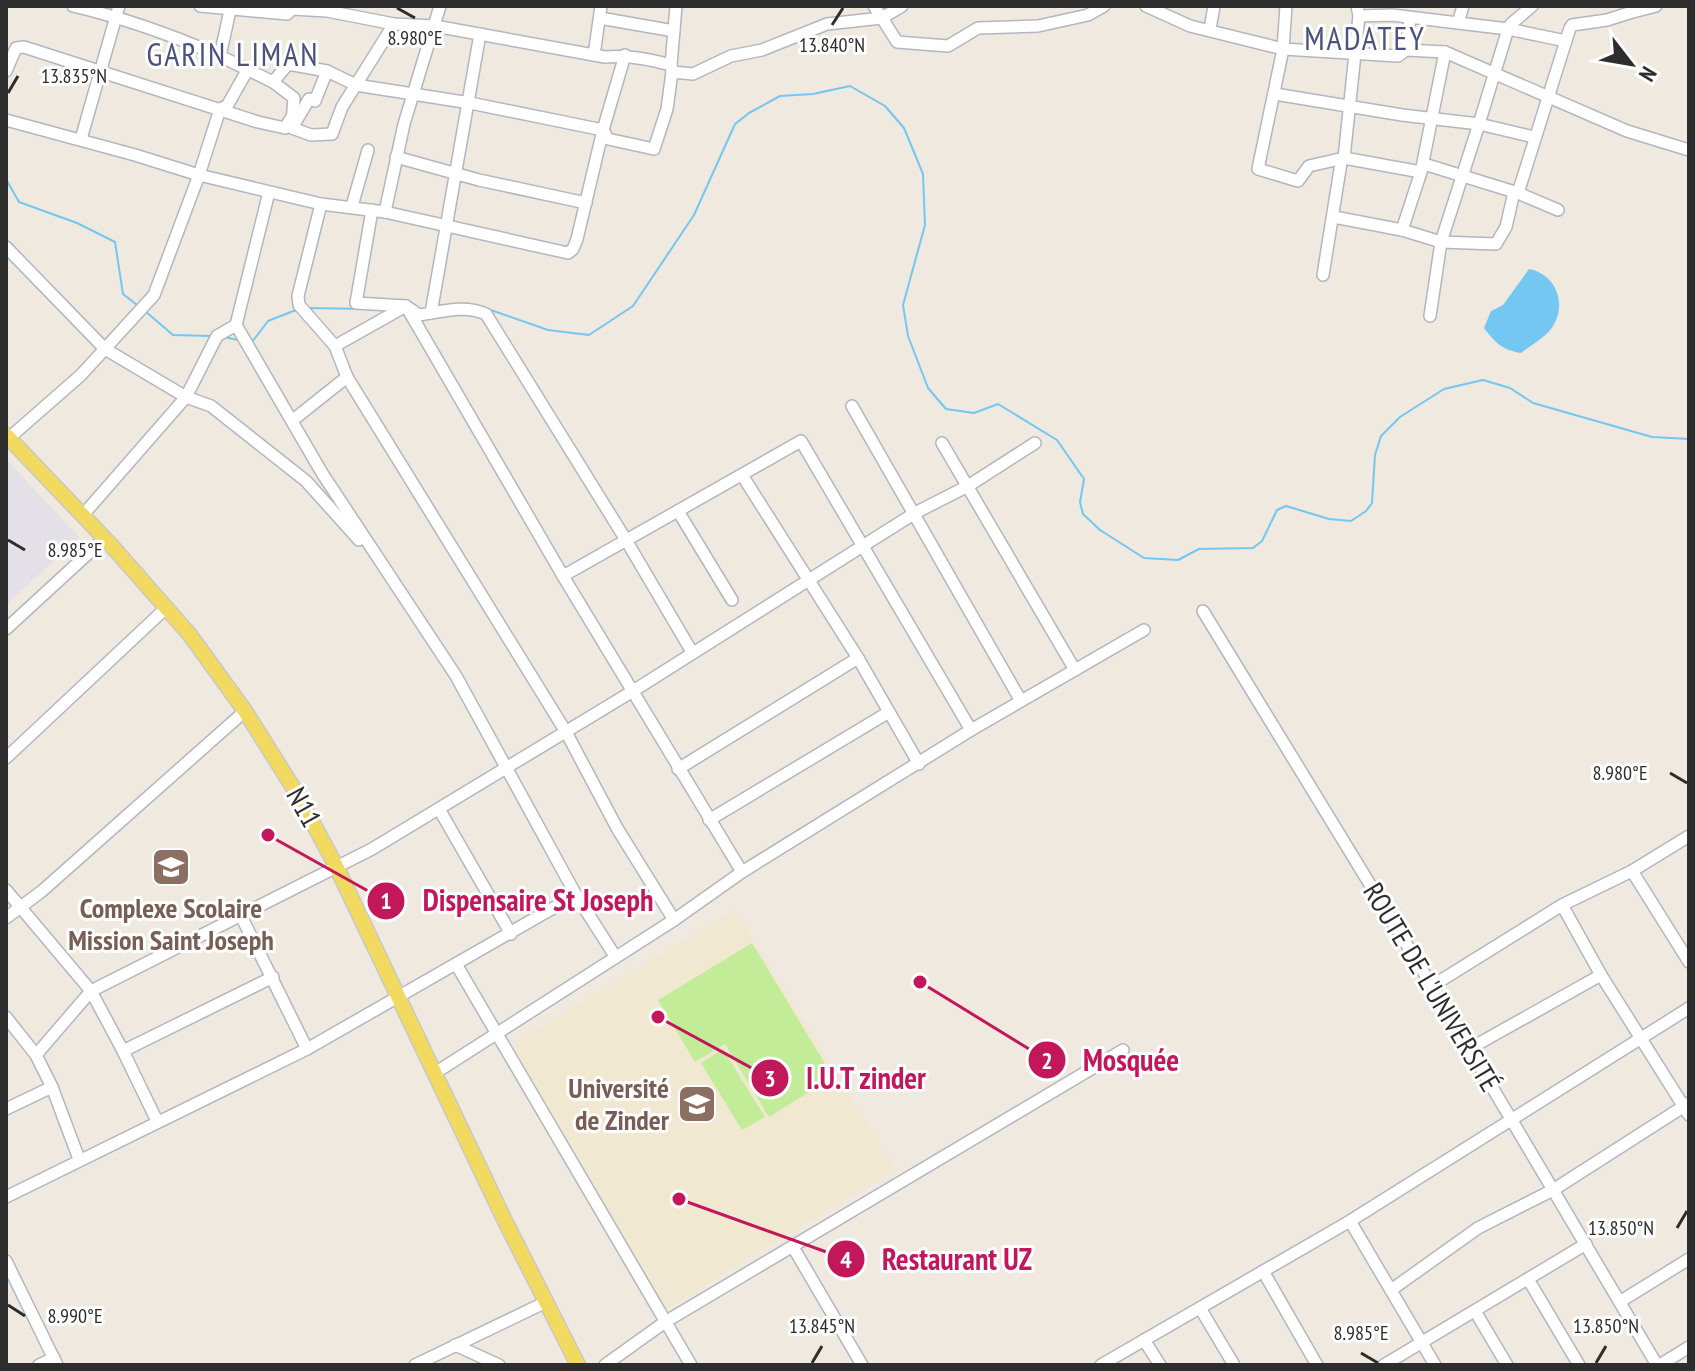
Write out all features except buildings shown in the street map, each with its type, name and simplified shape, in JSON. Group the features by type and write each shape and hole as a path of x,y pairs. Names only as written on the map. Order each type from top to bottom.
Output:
{"main road":[{"name":"N11","path":"8,437 105,538 216,669 296,792 336,866 578,1365"}],"street":[{"path":"200,6 287,14 293,8 349,10 394,24 435,26 594,55 625,55 693,74 731,56 762,50 827,24 882,18 902,6"},
{"path":"440,6 379,211 356,303 406,306 419,315 456,309 477,310 486,314 692,652"},
{"path":"273,82 288,64 327,71 356,85 470,103 603,130 608,139 654,149 667,109 676,6"},
{"path":"874,6 897,42 948,46 978,28 1038,26 1088,15 1104,6"},
{"path":"1146,6 1190,26 1283,49 1354,56 1398,56 1406,50 1445,52 1627,131 1689,150"},
{"path":"1210,29 1214,6"},
{"path":"1286,6 1283,49 1258,169 1298,181 1309,166 1344,158 1422,168 1461,175 1516,192 1558,210"},
{"path":"1458,23 1463,6"},
{"path":"1430,316 1441,242 1508,29 1532,6"},
{"path":"1334,217 1402,230 1441,242 1496,244 1506,227 1572,25 1656,6"},
{"path":"79,7 119,9 273,82 294,98 292,122"},
{"path":"220,56 231,8"},
{"path":"81,139 119,9"},
{"path":"1323,275 1344,158 1358,11 1392,11 1410,18 1508,29 1566,41"},
{"path":"594,55 600,12 674,31"},
{"path":"1406,50 1410,18"},
{"path":"292,122 311,135 332,134 342,107 394,24"},
{"path":"431,313 480,34"},
{"path":"6,71 16,48 24,47 158,92 281,128 292,122 309,99 315,101 327,71"},
{"path":"1402,230 1422,168 1445,52"},
{"path":"6,120 269,192 321,204 379,211 568,253 577,239 625,55"},
{"path":"8,437 81,375 154,295 220,109 227,106 248,69"},
{"path":"1275,94 1479,124 1534,137"},
{"path":"352,206 368,150"},
{"path":"396,157 586,203"},
{"path":"269,192 236,325 322,473 441,652 576,895 615,956"},
{"path":"321,204 298,296 302,308 335,346 347,377 566,732 617,828 674,920"},
{"path":"6,247 105,349 186,397 211,406 306,481 385,570"},
{"path":"335,346 406,306"},
{"path":"406,306 563,576 742,872"},
{"path":"83,515 186,397 217,336 236,325"},
{"path":"293,420 347,377"},
{"path":"852,406 1021,701"},
{"path":"563,576 801,441 971,730"},
{"path":"942,443 1075,670"},
{"path":"36,1055 91,991 372,849 633,691 915,513 968,486 1035,443"},
{"path":"742,475 858,658 919,764"},
{"path":"678,511 732,600"},
{"path":"6,629 105,538"},
{"path":"6,758 166,608"},
{"name":"ROUTE DE L'UNIVERSITÉ","path":"1203,611 1658,1365"},
{"path":"435,1073 674,920 742,872 971,730 1144,630"},
{"path":"678,769 858,658"},
{"path":"6,918 42,891 245,711"},
{"path":"709,820 889,712"},
{"path":"439,809 511,934"},
{"path":"1432,986 1562,905 1632,871 1689,836"},
{"path":"1632,871 1689,962"},
{"path":"6,890 91,991 157,1121"},
{"path":"6,1197 307,1049 576,895"},
{"path":"1391,1290 1478,1228 1553,1190 1687,1108 1601,975 1562,905"},
{"path":"241,916 307,1049"},
{"path":"456,964 691,1365"},
{"path":"1469,1049 1601,975"},
{"path":"123,1051 273,977"},
{"path":"1101,1365 1350,1221 1689,1008"},
{"path":"6,1017 36,1055 52,1087 79,1159"},
{"path":"605,1365 665,1322 1123,1050"},
{"path":"6,1109 52,1087"},
{"path":"1350,1221 1435,1365"},
{"path":"1384,1365 1586,1244"},
{"path":"793,1247 862,1365"},
{"path":"1621,1301 1689,1259"},
{"path":"6,1261 55,1362 39,1365"},
{"path":"1263,1271 1317,1365"},
{"path":"1528,1279 1579,1365"},
{"path":"415,1365 546,1302"},
{"path":"1200,1308 1234,1365"},
{"path":"1475,1311 1507,1365"},
{"path":"1144,1340 1160,1365"},
{"path":"455,1345 499,1365"},
{"path":"1658,1365 1689,1347"}],"shaded area":[{"path":"6,459 79,537 6,605"},
{"name":"Université de Zinder","path":"735,910 895,1169 665,1310 645,1276 644,1266 635,1259 532,1088 535,1085 532,1079 526,1078 508,1047"}],"green space":[{"path":"752,943 833,1077 769,1117 725,1044 695,1062 658,1000"},
{"path":"723,1049 765,1117 742,1130 701,1063"}],"water":[{"path":"1529,269 1547,277 1553,284 1559,311 1551,329 1521,353 1500,345 1484,328 1491,311 1503,305"}],"waterway":[{"path":"482,307 548,330 589,335 633,306 694,215 735,124 780,96 813,94 850,86 885,106 904,128 923,174 925,225 903,305 908,336 928,388 946,409 974,413 998,404 1057,440 1084,479 1080,502 1083,514 1100,530 1144,558 1178,560 1199,549 1253,548 1262,541 1277,510 1286,506 1329,519 1351,521 1372,503 1375,455 1381,436 1400,417 1444,389 1483,380 1510,388 1533,403 1652,437 1689,439"},
{"path":"6,179 19,202 77,223 115,242 123,294 137,305"},
{"path":"306,308 368,309"},
{"path":"252,342 268,321 296,310"},
{"path":"145,311 173,335 210,336"},
{"path":"224,337 238,340"}],"place":[{"name":"Dispensaire St Joseph","path":"268,835"},
{"name":"Complexe Scolaire Mission Saint Joseph","path":"171,867"},
{"name":"Mosquée","path":"920,982"},
{"name":"I.U.T zinder","path":"658,1017"},
{"name":"Université de Zinder","path":"697,1104"},
{"name":"Restaurant UZ","path":"679,1199"}],"district":[{"name":"MADATEY","path":"1365,39"},
{"name":"GARIN LIMAN","path":"233,55"}]}
